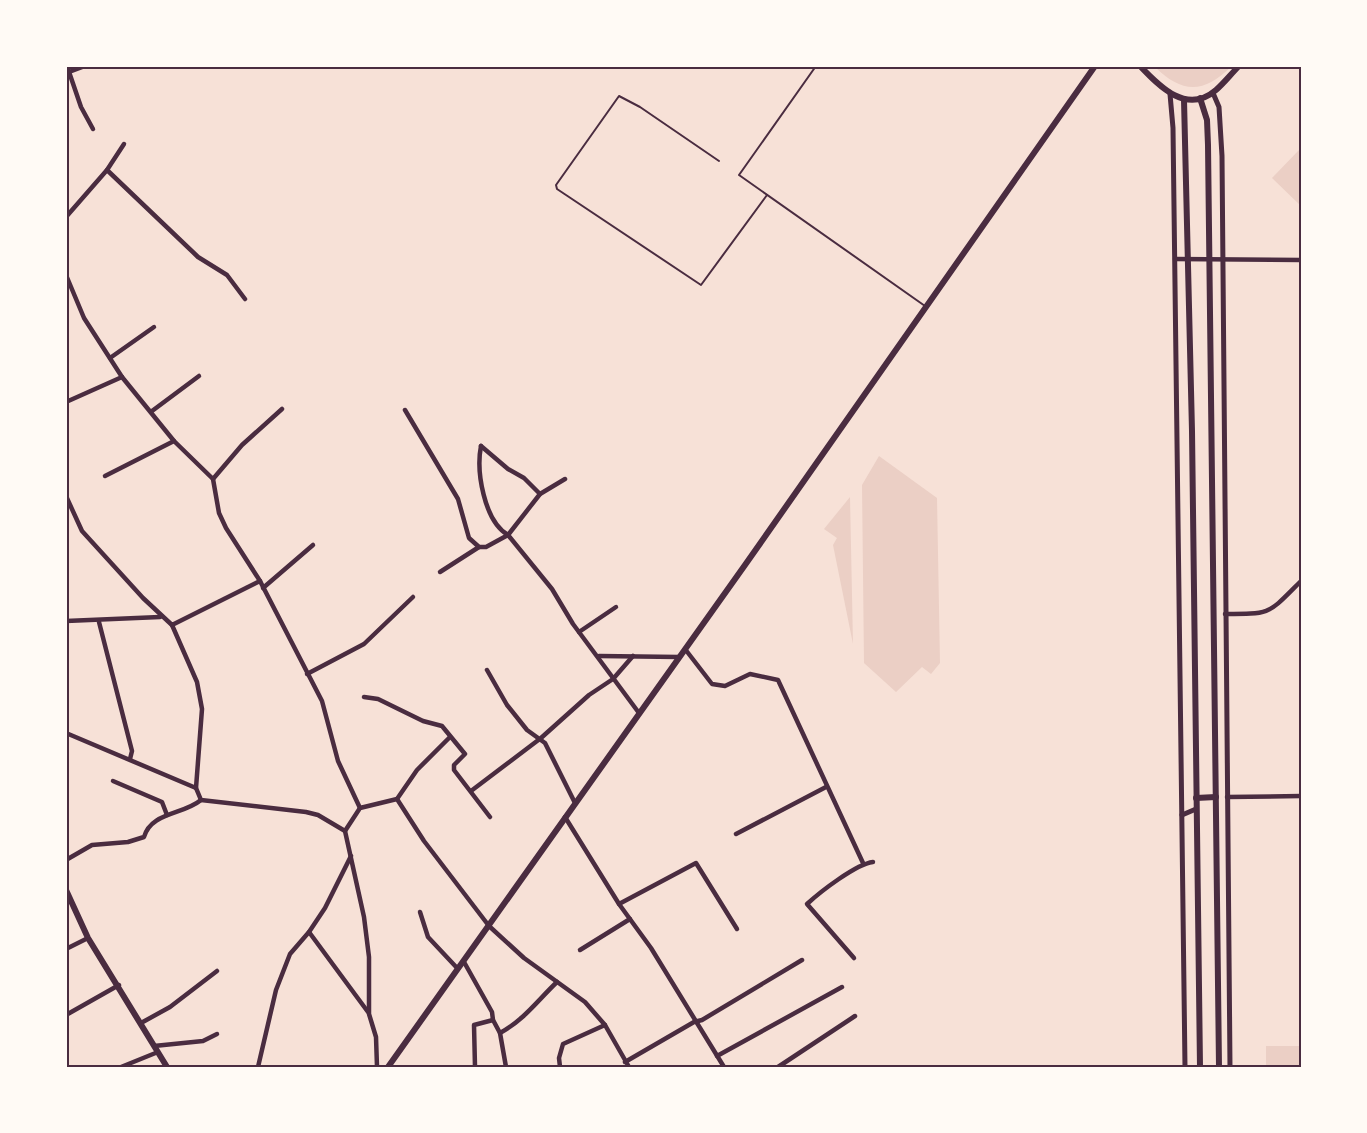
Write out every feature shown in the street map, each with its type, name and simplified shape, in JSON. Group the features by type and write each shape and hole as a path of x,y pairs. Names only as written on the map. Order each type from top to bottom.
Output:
{"main road":[{"path":"388,1067 1093,68 1101,66"},
{"path":"1140,66 1170,94 1184,100 1200,98 1213,93 1239,66"},
{"path":"1200,98 1205,110 1207,128 1220,1067"},
{"path":"1184,100 1189,259 1200,1067"},
{"path":"1196,798 1216,796"},
{"path":"66,890 88,938 167,1067"}],"street":[{"path":"67,66 93,129"},
{"path":"69,72 85,66"},
{"path":"66,90 74,86"},
{"path":"1213,93 1218,100 1221,126 1230,1067"},
{"path":"1170,94 1173,128 1185,1067"},
{"path":"66,217 107,170 124,144"},
{"path":"107,170 198,257 227,274 245,299"},
{"path":"1175,259 1301,260"},
{"path":"66,275 84,318 122,377 152,411 174,441 213,479 219,513 226,528 260,581 322,701 338,761 360,808"},
{"path":"110,358 154,327"},
{"path":"152,411 199,376"},
{"path":"66,402 122,377"},
{"path":"213,479 242,445 282,409"},
{"path":"405,410 458,499 469,538 479,547"},
{"path":"105,476 174,441"},
{"path":"540,494 524,478 508,470 481,446 479,476 482,491 491,512 503,532 508,535 552,589 579,632 639,713"},
{"path":"440,572 479,547 490,546 508,535 540,494 566,479"},
{"path":"66,496 82,531 160,616 172,626 197,682 202,709 196,788 201,800"},
{"path":"263,588 313,545"},
{"path":"172,626 260,581"},
{"path":"1225,614 1262,614 1270,611 1301,581"},
{"path":"307,674 364,644 413,597"},
{"path":"579,632 616,607"},
{"path":"66,621 99,622 160,616"},
{"path":"99,622 132,751 130,759"},
{"path":"685,649 712,684 725,686 750,674 778,680 863,864"},
{"path":"599,656 679,657"},
{"path":"471,791 541,738 589,695 613,679 633,656"},
{"path":"487,670 507,705 528,730 541,738 575,803"},
{"path":"364,698 378,699 423,721 442,726 465,754 454,765 454,770 490,817"},
{"path":"66,733 196,788"},
{"path":"345,831 360,808 397,799 417,770 450,736"},
{"path":"112,781 162,802 168,815"},
{"path":"736,834 826,787"},
{"path":"1227,797 1301,796"},
{"path":"397,799 424,841 489,926 524,958 585,1002 605,1025 629,1067"},
{"path":"66,860 93,845 128,842 144,837 146,828 152,822 193,806 201,800 306,812 318,815 345,831 369,957 369,1014 376,1037 377,1067"},
{"path":"1182,815 1196,809"},
{"path":"566,817 619,904 651,948 694,1022 724,1067"},
{"path":"258,1067 276,990 290,954 309,932 351,856"},
{"path":"854,958 807,904 823,889 846,877 863,864 873,862"},
{"path":"619,904 696,863 737,929"},
{"path":"420,912 428,937 458,969"},
{"path":"580,950 630,919"},
{"path":"309,932 369,1014"},
{"path":"66,949 88,938"},
{"path":"626,1062 802,960"},
{"path":"464,962 492,1012 493,1020 500,1033 506,1067"},
{"path":"141,1023 170,1007 217,971"},
{"path":"500,1033 514,1025 536,1006 557,982"},
{"path":"66,1015 119,986"},
{"path":"717,1056 842,987"},
{"path":"778,1067 855,1016"},
{"path":"475,1067 477,1066 474,1025 493,1020"},
{"path":"560,1067 559,1058 563,1044 605,1025"},
{"path":"121,1067 156,1049 202,1041 217,1034"}],"lane":[{"path":"816,66 739,175 924,306"},
{"path":"719,161 620,96 556,189 701,285 767,195"}],"shaded area":[{"path":"1154,66 1232,66 1203,86 1193,87 1174,82"},
{"path":"1301,148 1301,206 1272,178"},
{"path":"879,456 937,498 940,663 931,674 922,667 896,692 864,663 862,485"},
{"path":"850,497 853,644 833,545 837,538 824,529"},
{"path":"1266,1046 1301,1046 1301,1067 1266,1067"}]}
